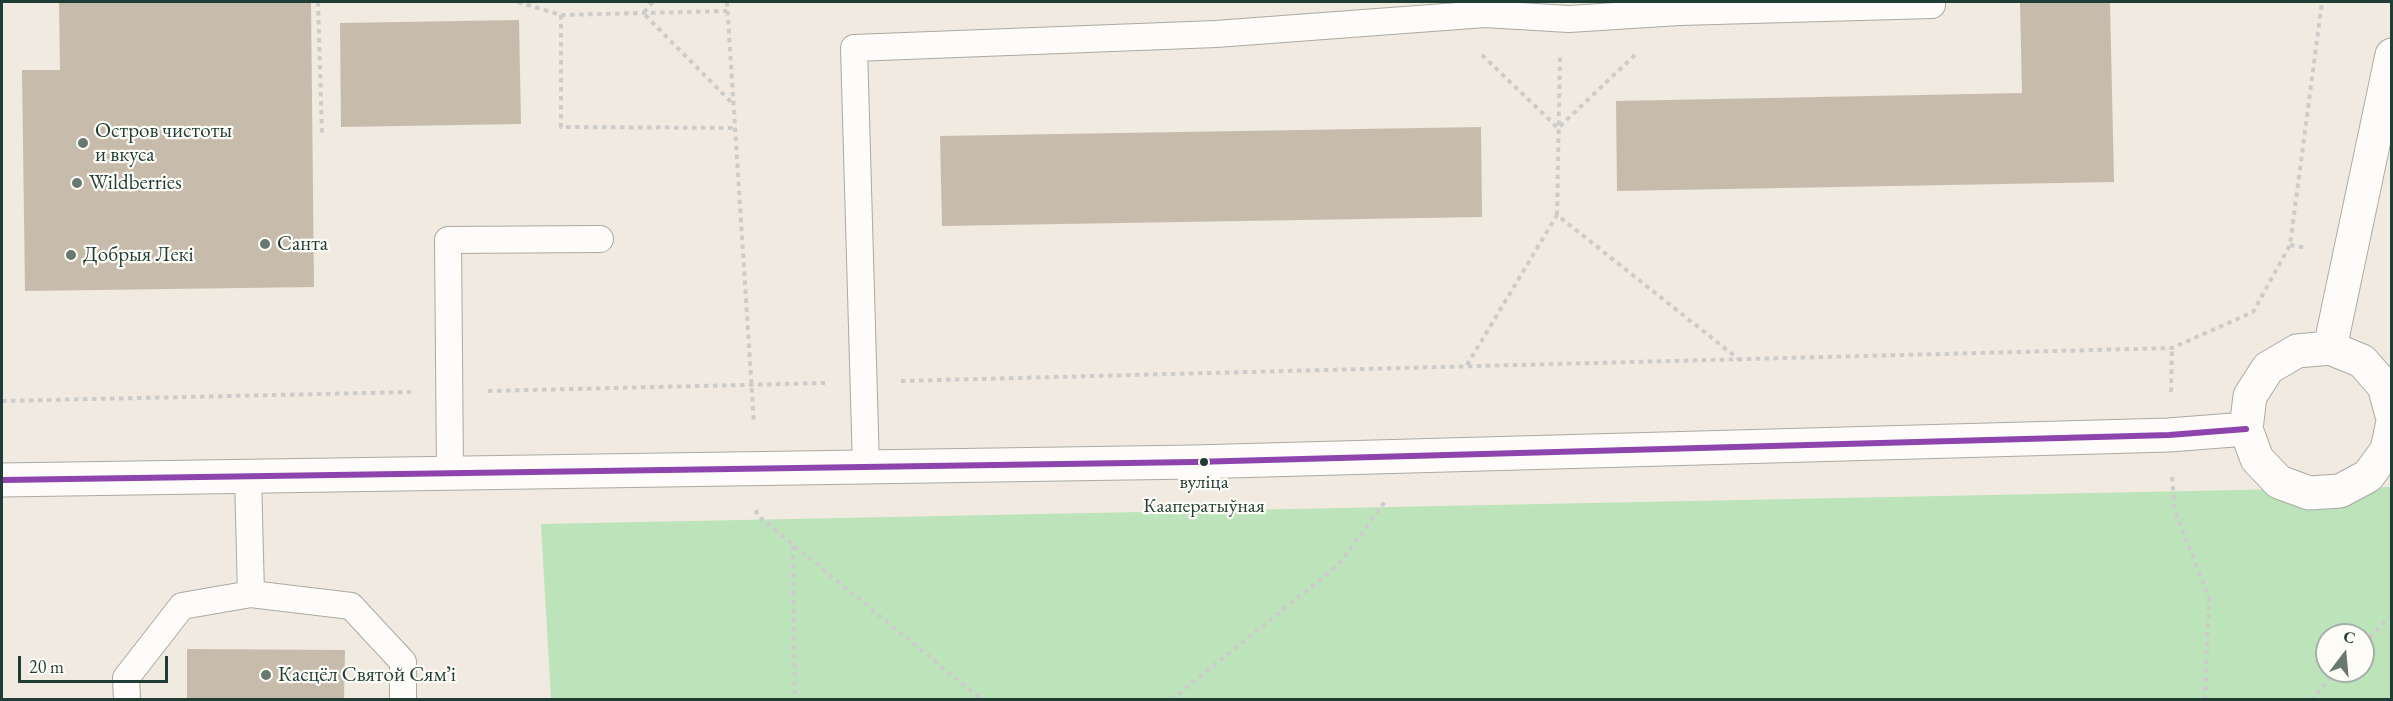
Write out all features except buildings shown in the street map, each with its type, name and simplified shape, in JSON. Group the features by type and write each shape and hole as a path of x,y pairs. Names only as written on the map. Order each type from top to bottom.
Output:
{"street":[{"path":"2330,348 2391,55"},
{"path":"2391,415 2384,386 2362,361 2330,348 2297,351 2268,368 2250,396 2247,429 2257,459 2264,467 2279,482 2309,493 2340,491 2368,476 2387,450 2391,426"},
{"path":"2,480 1194,462 2169,435 2247,429"}],"lane":[{"path":"866,468 854,48 1216,34 1485,8 1569,20 1679,12 1932,5 1932,2"},
{"path":"450,473 448,240 600,239"},
{"path":"248,476 251,594"},
{"path":"127,699 126,678 182,606 251,594 351,606 403,662 403,699"}],"path":[{"path":"318,2 322,133"},
{"path":"518,2 561,15 727,11"},
{"path":"643,13 653,2"},
{"path":"727,2 753,386"},
{"path":"2,401 753,386 863,381 1467,365 1741,361 2172,348 2253,312 2290,245 2322,2"},
{"path":"1558,128 1679,12"},
{"path":"643,13 733,105"},
{"path":"561,15 561,126 735,128"},
{"path":"1467,365 1557,215 1560,42 1569,20"},
{"path":"1474,47 1558,128"},
{"path":"1557,215 1741,361"},
{"path":"2172,348 2169,435 2175,512 2209,597 2205,699"},
{"path":"1171,699 1338,565 1421,456"},
{"path":"757,515 982,699"},
{"path":"793,546 795,699"},
{"path":"2375,632 2391,615"},
{"path":"2311,699 2326,683"}],"green space":[{"path":"2391,487 2391,699 551,699 541,524"}],"transit line":[{"path":"2,480 1194,462 2169,435 2246,429"}],"place":[{"name":"Остров чистоты и вкуса","path":"83,143"},
{"name":"Wildberries","path":"77,183"},
{"name":"Санта","path":"265,244"},
{"name":"Добрыя Лекі","path":"71,255"},
{"name":"вуліца Кааператыўная","path":"1204,462"},
{"name":"Касцёл Святой Сямʼі","path":"266,675"}]}
